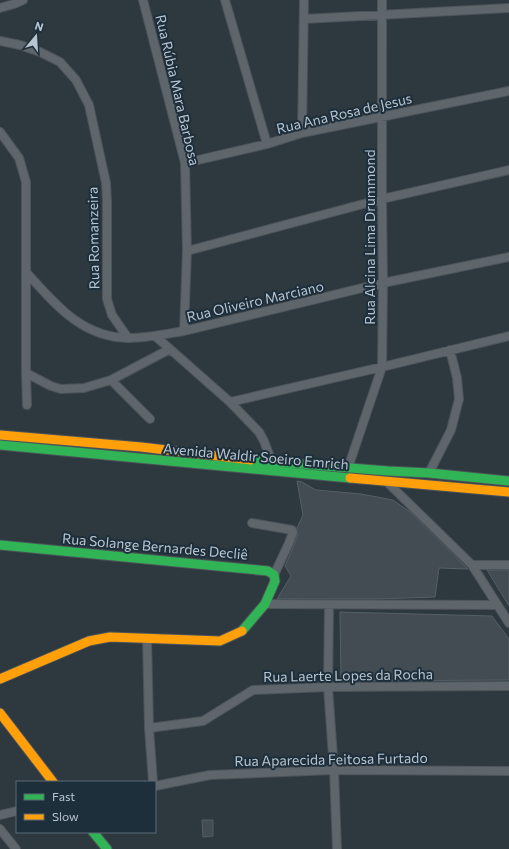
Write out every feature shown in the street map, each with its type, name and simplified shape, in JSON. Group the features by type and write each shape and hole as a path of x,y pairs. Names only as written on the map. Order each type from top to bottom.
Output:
{"main road":[{"name":"Avenida Waldir Soeiro Emrich","path":"0,435 141,447 271,462 429,473 509,481"},
{"name":"Avenida Waldir Soeiro Emrich","path":"0,445 387,482 509,492"},
{"name":"Rua Solange Bernardes Decliê","path":"0,545 260,570 268,571 274,575"},
{"path":"0,679 89,641 110,637 220,641 242,631 265,604 274,585 274,575"},
{"path":"0,714 52,781"},
{"path":"94,833 107,849"}],"street":[{"path":"0,8 23,0"},
{"name":"Rua Rúbia Mara Barbosa","path":"144,0 185,163 187,251 184,331"},
{"path":"225,0 267,144"},
{"path":"302,133 304,0"},
{"name":"Rua Alcina Lima Drummond","path":"348,468 382,367 382,0"},
{"path":"304,19 509,8"},
{"name":"Rua Romanzeira","path":"0,40 40,52 60,62 76,80 89,105 106,183 107,299 112,315 128,338"},
{"name":"Rua Ana Rosa de Jesus","path":"185,163 267,144 302,133 382,118 509,91"},
{"path":"0,132 19,158 26,182 27,405"},
{"path":"187,251 382,199 509,170"},
{"name":"Rua Oliveiro Marciano","path":"26,272 48,297 76,322 102,334 128,338 155,336 184,331 383,283 509,256"},
{"path":"155,336 230,402 259,432 276,471"},
{"path":"230,402 509,336"},
{"path":"26,373 51,386 61,389 84,388 111,380 170,350"},
{"path":"429,473 451,430 458,399 457,378 450,350"},
{"path":"111,380 150,419"},
{"path":"387,482 472,565 497,605 506,614 509,623"},
{"path":"252,523 292,530 293,532 274,575"},
{"path":"472,565 509,565"},
{"path":"265,604 497,605"},
{"path":"329,605 328,688 334,770 337,849"},
{"path":"147,638 150,728 154,781"},
{"name":"Rua Laerte Lopes da Rocha","path":"150,728 203,721 253,690 509,686"},
{"name":"Rua Aparecida Feitosa Furtado","path":"156,786 210,775 334,770 509,771"},
{"path":"0,815 16,812"},
{"path":"0,829 16,849"}],"building":[{"path":"297,481 302,482 316,490 361,494 393,500 410,512 468,569 439,568 435,597 375,599 277,599 291,576 285,566 298,534 297,528 303,515"},
{"path":"487,570 509,570 509,606"},
{"path":"340,612 492,616 509,639 509,680 341,681"},
{"path":"202,820 213,820 213,836 203,837"}],"traffic: fast":[{"path":"0,445 350,478"},
{"path":"251,460 429,473 509,481"},
{"path":"0,545 268,571 274,575 275,581 265,604 242,631"},
{"path":"94,833 107,849"}],"traffic: slow":[{"path":"0,435 141,447 251,460"},
{"path":"350,478 509,492"},
{"path":"0,679 89,641 110,637 220,641 242,631"},
{"path":"0,713 52,781"}]}
